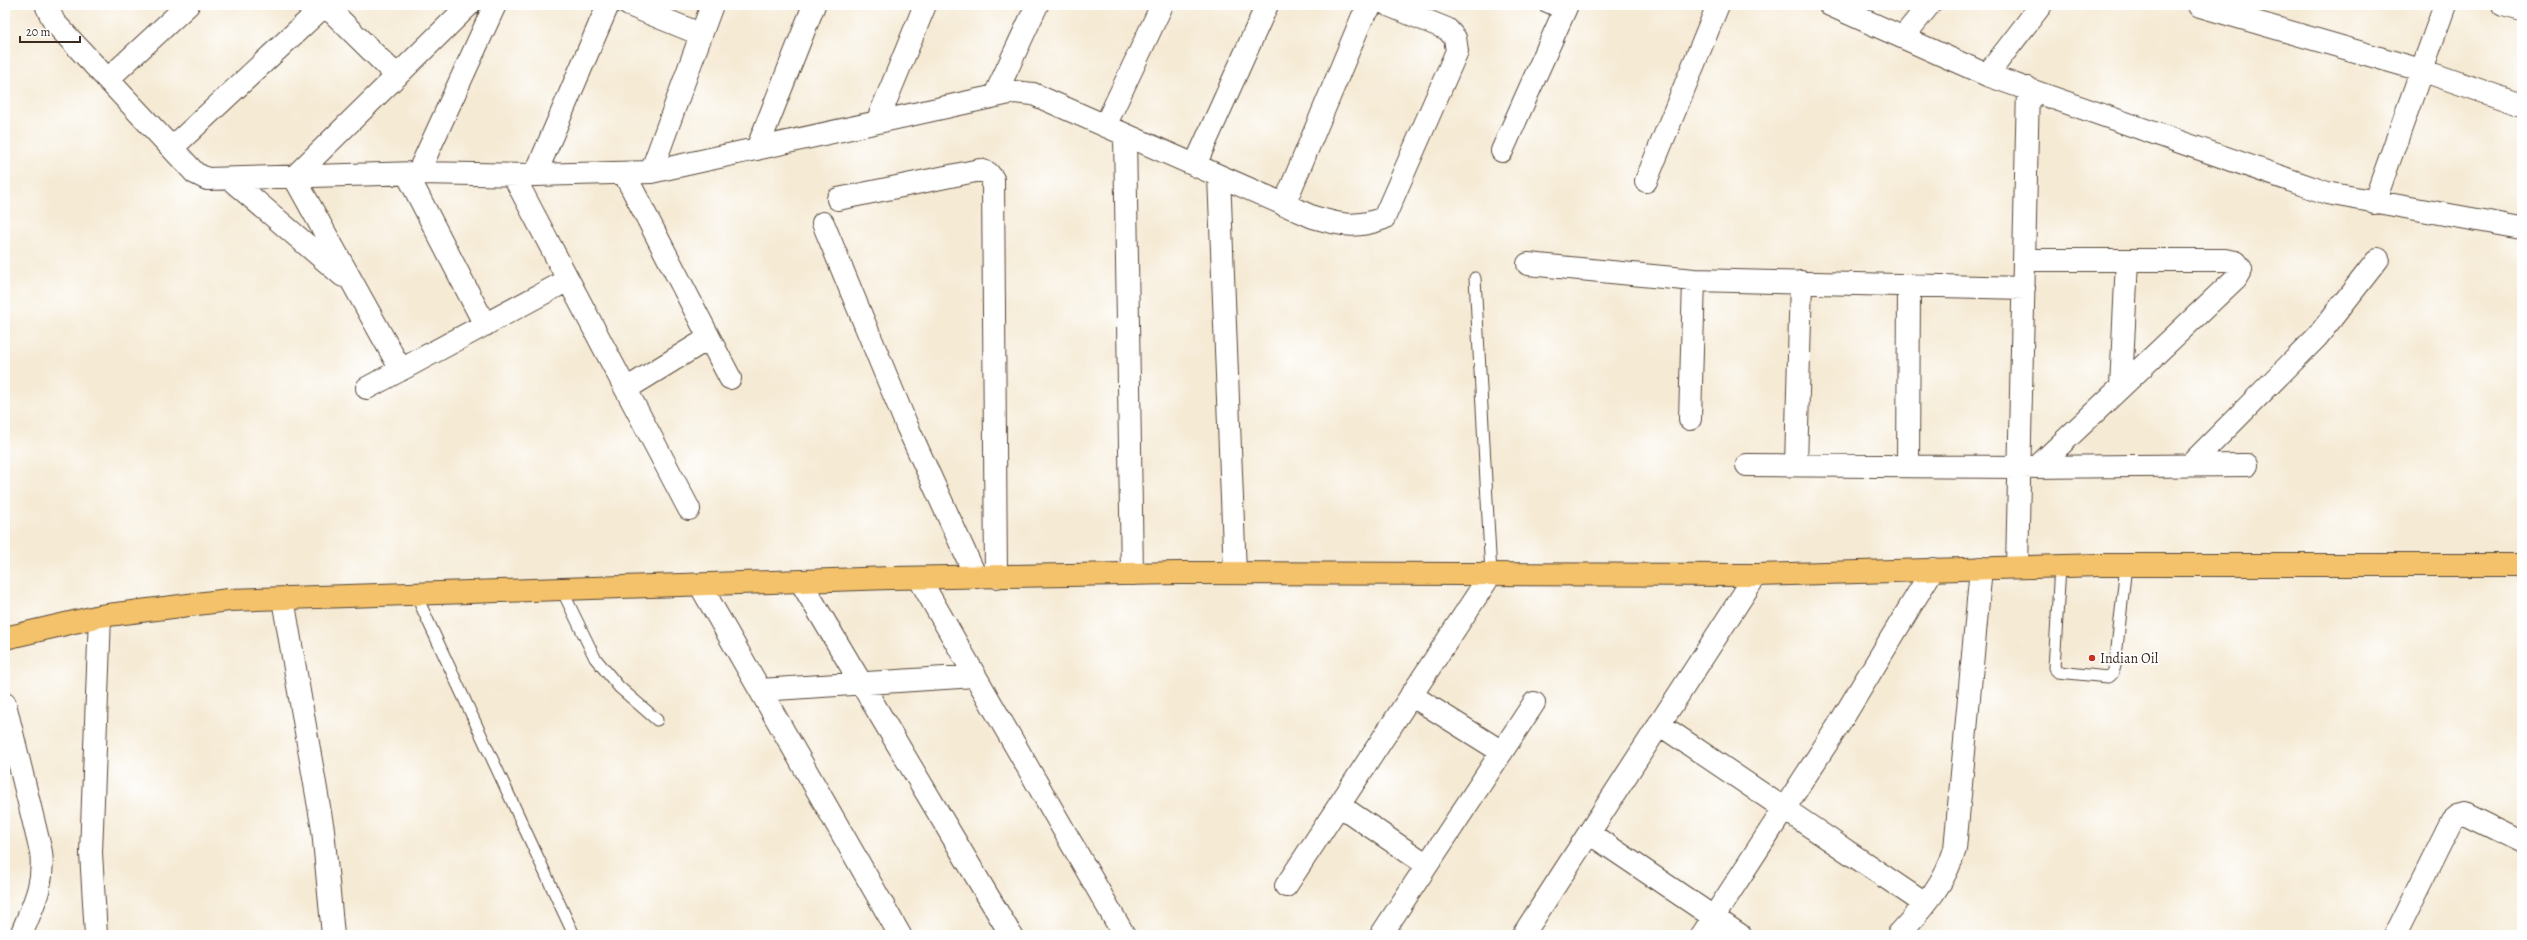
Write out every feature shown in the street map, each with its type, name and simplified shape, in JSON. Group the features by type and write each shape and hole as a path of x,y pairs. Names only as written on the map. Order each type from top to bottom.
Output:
{"main road":[{"path":"5,638 100,616 229,600 919,578 1235,573 1756,575 2126,565 2522,565"}],"street":[{"path":"48,5 47,7 54,22 195,173 207,179 413,173 535,175 651,172 1014,92 1033,94 1312,218 1341,225 1366,225 1384,218 1391,207 1457,51 1455,38 1447,29 1388,5"},
{"path":"108,79 188,5"},
{"path":"172,148 325,5 397,76"},
{"path":"294,177 469,5"},
{"path":"413,173 495,5"},
{"path":"535,175 608,5"},
{"path":"629,5 700,34"},
{"path":"651,172 700,34 712,5"},
{"path":"757,148 814,5"},
{"path":"877,122 925,5"},
{"path":"995,95 1037,5"},
{"path":"1105,126 1162,5"},
{"path":"1195,165 1267,5"},
{"path":"1284,205 1362,18 1372,5"},
{"path":"1646,181 1718,5"},
{"path":"1830,5 1987,75 2028,88 2272,176 2327,194 2522,228"},
{"path":"1903,38 1929,5"},
{"path":"1987,75 2041,5"},
{"path":"2374,203 2445,5"},
{"path":"2503,5 2522,10"},
{"path":"2200,6 2421,70 2522,105"},
{"path":"1502,151 1565,10"},
{"path":"2017,567 2028,466 2024,260 2028,88"},
{"path":"1125,135 1132,574"},
{"path":"838,199 980,170 988,173 993,179 986,577"},
{"path":"413,173 485,325"},
{"path":"624,173 730,378"},
{"path":"513,174 689,509"},
{"path":"1219,176 1235,573"},
{"path":"294,177 401,370"},
{"path":"230,179 354,285"},
{"path":"823,223 907,426 986,577"},
{"path":"2190,465 2317,337 2378,259"},
{"path":"2024,260 2226,260 2236,262 2240,269 2236,278 2121,387 2028,466"},
{"path":"2121,387 2127,260"},
{"path":"1528,264 1694,280 2024,288"},
{"path":"367,388 568,280"},
{"path":"1690,420 1694,280"},
{"path":"1796,465 1801,282"},
{"path":"1908,466 1909,285"},
{"path":"626,389 709,338"},
{"path":"1747,465 2247,465"},
{"path":"1898,935 1935,893 1948,871 1955,849 1981,568"},
{"path":"1702,935 1838,726 1933,570"},
{"path":"1286,886 1491,574"},
{"path":"1523,935 1756,575"},
{"path":"919,578 1124,935"},
{"path":"800,582 862,683 1011,935"},
{"path":"700,585 900,935"},
{"path":"282,599 323,830 333,935"},
{"path":"96,935 91,853 100,616"},
{"path":"760,690 975,676"},
{"path":"1411,695 1502,752"},
{"path":"1381,935 1534,703"},
{"path":"5,704 41,852 43,869 41,885 21,935"},
{"path":"1659,724 1925,904"},
{"path":"1339,805 1427,865"},
{"path":"2395,935 2452,820 2456,816 2465,814 2522,842"},
{"path":"1589,833 1740,935"}],"lane":[{"path":"1543,5 1565,10"},
{"path":"1476,278 1491,574"},
{"path":"2060,566 2054,668 2058,672 2108,677 2113,673 2126,565"},
{"path":"562,590 595,658 620,687 657,720"},
{"path":"416,595 574,935"}],"place":[{"name":"Indian Oil","path":"2092,658"}]}
